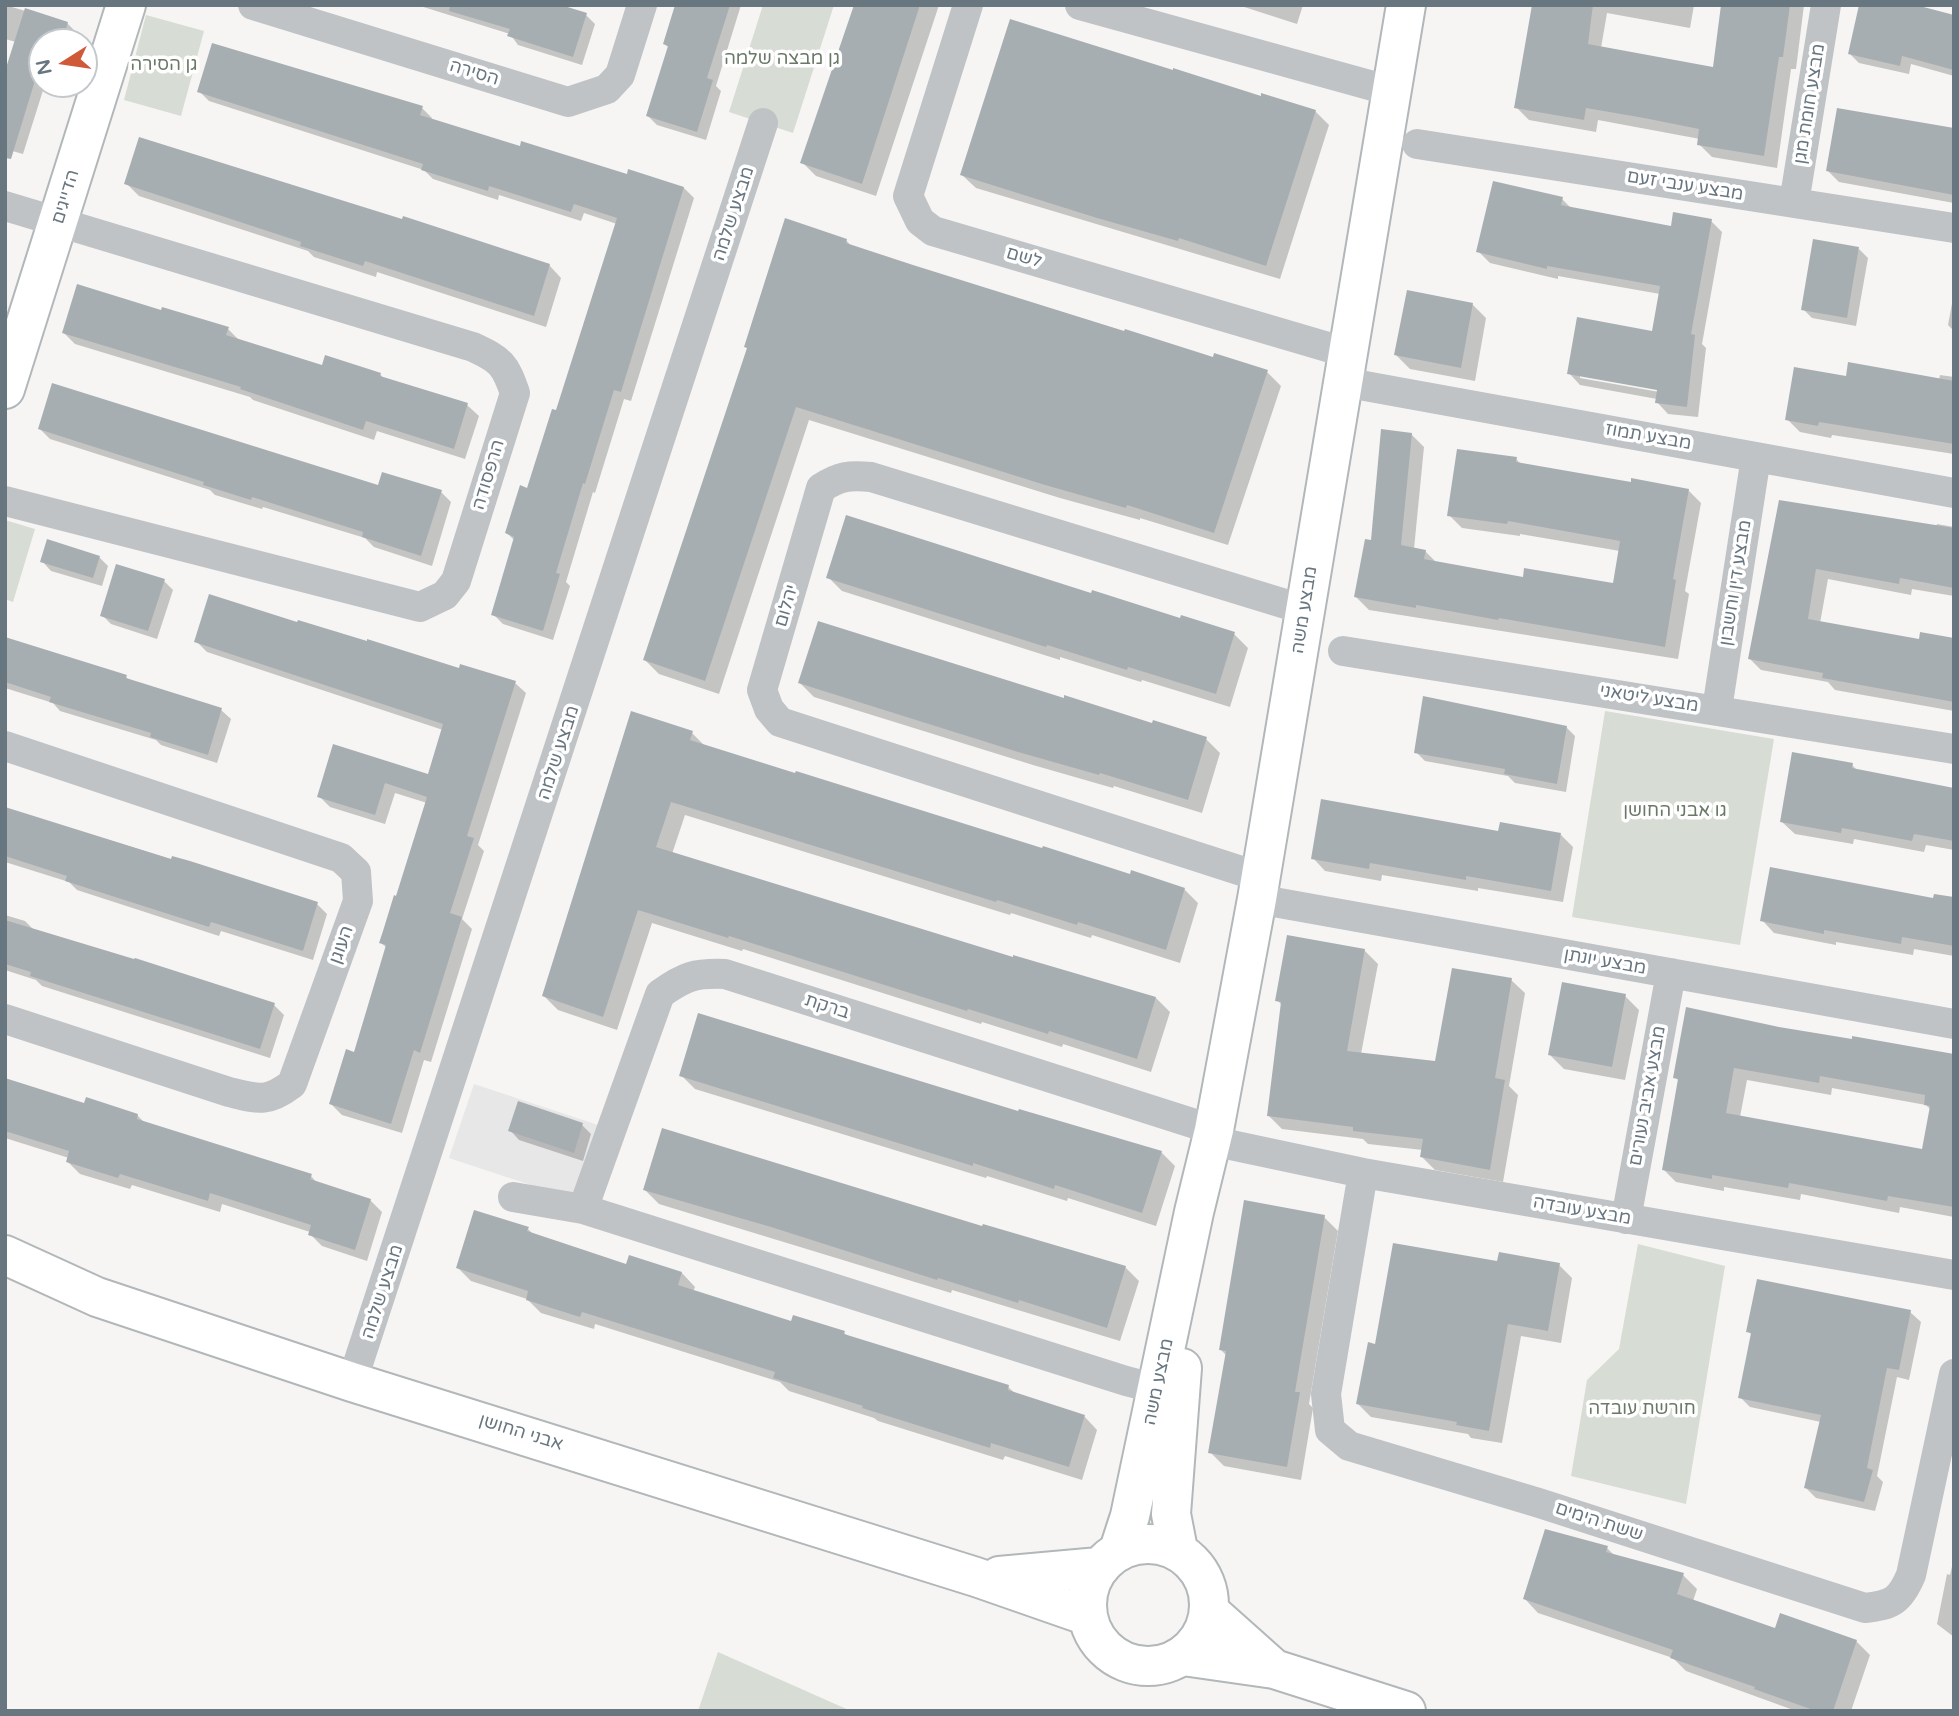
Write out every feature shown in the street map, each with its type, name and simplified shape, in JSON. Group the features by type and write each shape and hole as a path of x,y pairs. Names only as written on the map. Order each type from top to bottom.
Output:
{"street":[{"name":"הדייגים","path":"5,389 126,5"},
{"name":"הסירה","path":"253,5 568,102 607,89 620,75 642,5"},
{"name":"לשם","path":"968,5 908,196 920,221 933,231 1345,368"},
{"path":"1080,5 1391,91"},
{"name":"מבצע משה","path":"1109,1559 1130,1516 1194,1212 1213,1135 1259,888 1406,5"},
{"name":"מבצע חומת מגן","path":"1794,203 1826,5"},
{"name":"מבצע שלמה","path":"352,1382 763,123"},
{"name":"מבצע ענבי זעם","path":"1417,144 1954,228"},
{"path":"5,206 58,223"},
{"name":"הרפסודה","path":"5,501 420,607 445,595 456,581 515,393 506,369 493,356 473,346 58,223"},
{"name":"מבצע תמוז","path":"1345,368 1756,457 1954,493"},
{"name":"מבצע דין וחשבון","path":"1717,709 1756,457"},
{"name":"יהלום","path":"1259,888 780,722 769,709 762,690 821,488 836,478 853,475 871,477 1305,610"},
{"name":"מבצע ליטאני","path":"1343,651 1954,748"},
{"name":"העוגן","path":"5,746 341,858 356,872 358,901 292,1084 276,1096 260,1100 229,1092 5,1019"},
{"name":"מבצע יונתן","path":"1259,888 1671,973 1954,1024"},
{"name":"ברקת","path":"583,1209 660,994 680,980 700,973 725,974 1213,1135"},
{"name":"מבצע אביב נעורים","path":"1626,1219 1671,973"},
{"name":"מבצע עובדה","path":"1213,1135 1363,1173 1954,1275"},
{"name":"ששת הימים","path":"1363,1173 1326,1394 1331,1430 1349,1446 1539,1503 1865,1608 1887,1605 1904,1593 1911,1575 1954,1374"},
{"path":"513,1197 583,1209 1157,1389"},
{"name":"מבצע משה","path":"1178,1550 1171,1514 1194,1212"},
{"name":"אבני החושן","path":"5,1255 97,1297 352,1382 976,1577 1088,1616"},
{"name":"אבני החושן","path":"5,1264 68,1282"},
{"path":"1139,1544 1158,1544 1178,1550 1194,1563 1209,1594 1205,1628 1196,1644 1183,1656 1165,1664 1145,1666 1125,1662 1108,1651 1095,1635 1088,1616 1087,1599 1091,1582 1109,1559 1139,1544"},
{"name":"אבני החושן","path":"976,1577 1026,1576 1109,1559"},
{"path":"1209,1611 1274,1669"},
{"path":"1183,1656 1274,1669 1406,1711"}],"shaded area":[{"path":"474,1084 598,1125 573,1199 449,1158"}],"green space":[{"name":"גן מבצה שלמה","path":"763,5 834,5 793,133 729,112"},
{"name":"גן הסירה","path":"146,15 204,31 181,116 124,100"},
{"path":"5,520 35,529 13,602 5,599"},
{"name":"גו אבני החושן","path":"1605,711 1774,739 1740,945 1572,917"},
{"name":"חורשת עובדה","path":"1638,1244 1725,1266 1686,1504 1571,1476 1587,1380 1619,1349"},
{"path":"718,1652 851,1711 698,1711"}],"building":[{"path":"450,5 561,5 587,13 573,57 507,36 510,29 449,11"},
{"path":"675,5 730,5 707,78 713,80 697,132 646,116 668,46 663,44"},
{"path":"854,5 920,5 862,184 800,163"},
{"path":"1532,5 1593,5 1588,44 1713,67 1721,5 1790,5 1764,156 1697,145 1699,129 1644,118 1586,108 1584,120 1514,108"},
{"path":"1859,5 1916,5 1954,15 1954,70 1902,56 1900,66 1848,54"},
{"path":"25,8 68,22 66,28 28,28 30,98 11,159 5,158 5,71"},
{"path":"1010,19 1173,70 1316,110 1266,266 1179,238 1178,241 1097,218 960,175"},
{"path":"212,43 423,106 420,115 520,146 521,141 627,174 628,169 684,187 621,392 614,390 585,484 583,483 556,573 560,574 543,631 491,615 514,537 505,533 520,485 527,488 552,409 556,410 617,218 574,204 571,212 489,186 488,191 421,170 423,164 197,92"},
{"path":"1837,108 1954,128 1954,195 1826,171"},
{"path":"139,137 402,219 403,216 550,264 534,316 365,261 363,266 300,246 301,242 124,184"},
{"path":"1493,181 1563,197 1561,205 1671,226 1673,212 1712,219 1691,334 1695,335 1687,407 1655,403 1657,390 1567,374 1577,317 1652,331 1660,286 1547,266 1547,269 1476,252"},
{"path":"785,218 847,239 846,243 913,265 1124,331 1125,329 1213,357 1214,353 1268,370 1214,533 1127,505 1126,508 1045,485 796,407 705,681 643,660 747,348 744,347"},
{"path":"1813,239 1859,247 1847,318 1801,310"},
{"path":"77,284 161,310 162,307 229,327 226,335 322,365 325,355 381,373 380,376 468,403 454,449 366,421 363,430 240,389 241,387 62,333"},
{"path":"1407,290 1473,303 1461,368 1394,355"},
{"path":"1848,362 1954,381 1954,444 1819,422 1818,426 1785,420 1794,367 1846,376"},
{"path":"52,383 378,485 382,472 442,490 421,556 362,537 363,532 252,497 251,500 203,485 204,482 38,429"},
{"path":"1381,429 1412,433 1401,545 1426,550 1424,559 1523,577 1524,568 1613,583 1620,541 1508,521 1507,524 1447,516 1457,449 1517,457 1516,462 1631,482 1631,478 1689,489 1673,579 1676,580 1665,647 1499,618 1498,620 1354,597 1365,539 1371,540"},
{"path":"1779,500 1954,528 1954,588 1900,578 1899,584 1816,569 1808,619 1919,639 1920,632 1954,638 1954,702 1822,678 1823,673 1748,659"},
{"path":"846,515 1091,593 1092,590 1235,632 1216,694 1128,667 1127,670 1047,645 1046,647 826,578"},
{"path":"47,539 100,556 93,578 40,562"},
{"path":"116,564 165,579 148,631 100,616"},
{"path":"209,594 459,668 460,664 516,681 467,836 474,838 450,913 462,917 420,1053 414,1050 391,1124 329,1104 346,1049 354,1052 386,945 379,943 427,797 385,783 375,815 317,797 333,744 428,774 443,724 194,642"},
{"path":"818,621 1064,698 1064,695 1207,737 1188,800 1018,752 798,683"},
{"path":"5,637 222,708 208,755 150,737 151,733 49,702 51,697 5,682"},
{"path":"1423,696 1567,726 1557,784 1504,774 1505,769 1414,753"},
{"path":"631,711 693,731 690,740 1042,848 1043,846 1130,874 1131,870 1185,888 1166,950 1078,922 1077,925 997,900 996,902 671,802 656,847 1013,957 1156,997 1137,1059 1049,1031 1048,1034 968,1009 967,1011 638,910 603,1017 542,996"},
{"path":"1792,752 1853,763 1852,768 1954,788 1954,841 1914,834 1912,841 1842,828 1841,833 1780,822"},
{"path":"1321,799 1498,831 1500,822 1561,833 1551,891 1466,876 1466,880 1370,863 1369,869 1311,859"},
{"path":"5,807 318,902 303,951 211,922 209,927 65,881 67,876 5,856"},
{"path":"1770,867 1933,898 1934,894 1954,897 1954,946 1902,937 1901,944 1824,930 1824,934 1760,921"},
{"path":"5,920 275,1003 260,1049 30,976 31,972 5,964"},
{"path":"1287,935 1365,949 1347,1051 1435,1061 1452,968 1512,978 1495,1078 1505,1080 1490,1170 1420,1157 1423,1139 1353,1131 1353,1127 1267,1116 1281,1002 1275,1001"},
{"path":"1562,982 1626,994 1612,1067 1548,1055"},
{"path":"1686,1007 1779,1027 1852,1039 1852,1036 1954,1054 1954,1207 1888,1196 1887,1201 1789,1183 1788,1188 1712,1175 1712,1179 1662,1170 1678,1079 1673,1078","holes":["1734,1068 1819,1083 1820,1076 1925,1095 1924,1105 1930,1106 1922,1149 1726,1113"]},
{"path":"698,1013 1018,1111 1019,1109 1162,1151 1142,1213 1055,1185 1054,1189 973,1163 973,1166 679,1076"},
{"path":"5,1078 84,1103 86,1097 138,1114 137,1119 312,1174 310,1179 371,1199 355,1250 308,1235 311,1225 210,1193 208,1201 120,1174 118,1178 66,1162 69,1151 5,1131"},
{"path":"518,1101 583,1123 574,1153 508,1131"},
{"path":"662,1128 982,1226 983,1224 1126,1266 1107,1328 1019,1300 1018,1303 938,1278 937,1280 643,1190"},
{"path":"1244,1200 1325,1215 1295,1392 1300,1392 1287,1467 1208,1453 1226,1351 1219,1350"},
{"path":"474,1210 529,1227 527,1231 626,1264 629,1255 682,1272 678,1285 791,1321 793,1315 845,1331 844,1334 1009,1385 1008,1390 1085,1415 1069,1467 991,1443 990,1448 773,1378 775,1372 582,1312 580,1317 526,1300 528,1291 456,1268"},
{"path":"1393,1243 1497,1261 1499,1252 1560,1263 1548,1331 1508,1324 1489,1431 1456,1425 1457,1422 1356,1404 1368,1342 1375,1344"},
{"path":"1757,1279 1911,1310 1899,1370 1887,1368 1867,1468 1873,1470 1864,1502 1804,1488 1821,1415 1738,1398 1751,1333 1746,1332"},
{"path":"1545,1529 1608,1546 1606,1552 1684,1573 1677,1594 1775,1628 1780,1613 1857,1640 1833,1711 1816,1711 1754,1689 1755,1687 1670,1658 1673,1650 1523,1599"}]}
